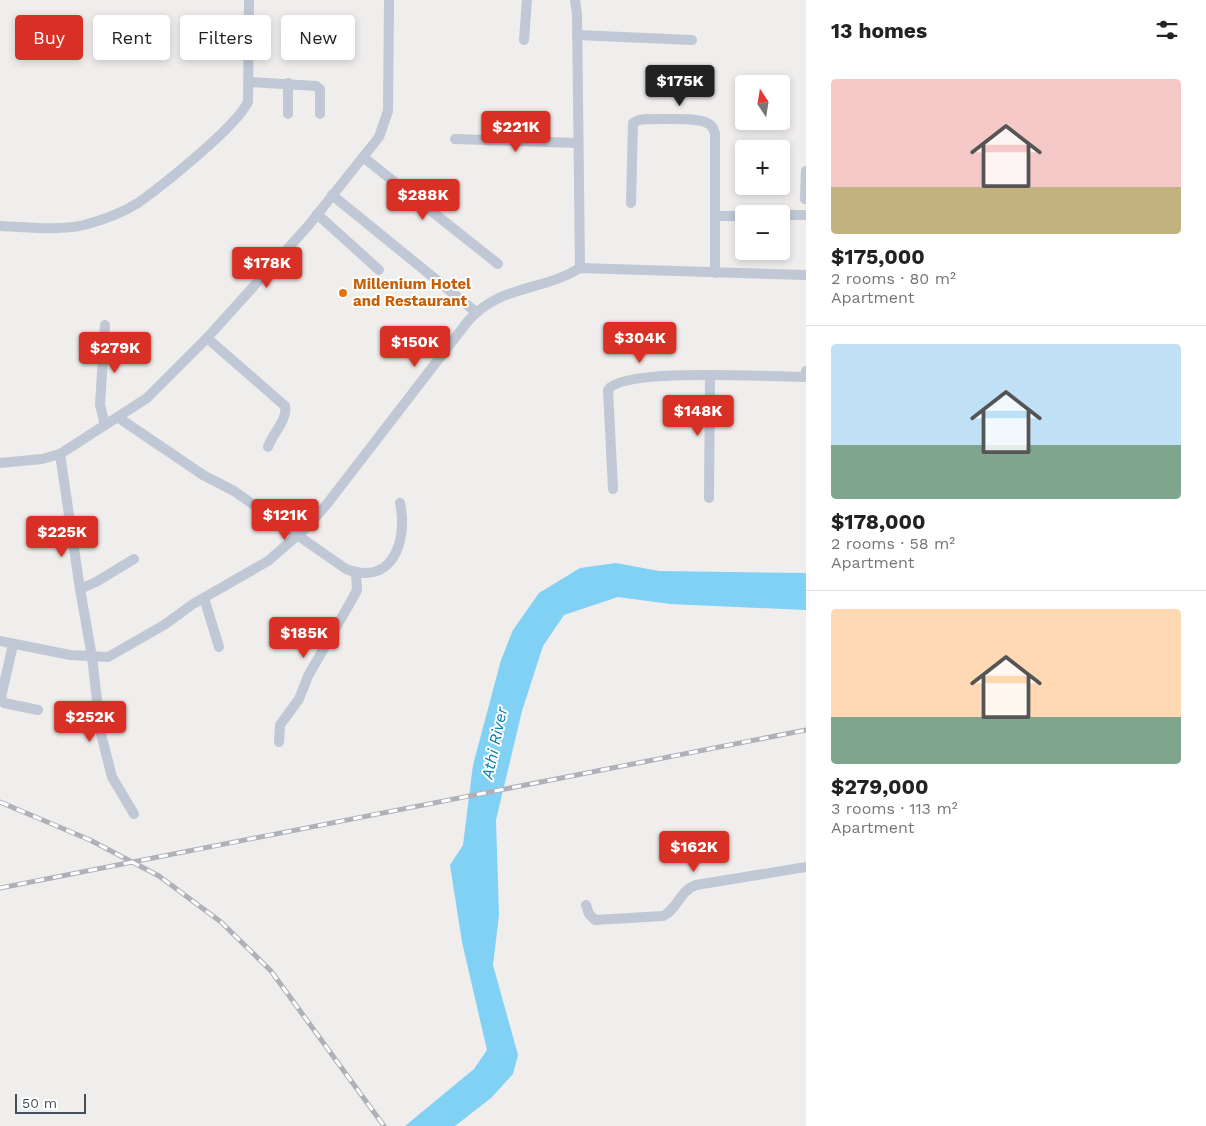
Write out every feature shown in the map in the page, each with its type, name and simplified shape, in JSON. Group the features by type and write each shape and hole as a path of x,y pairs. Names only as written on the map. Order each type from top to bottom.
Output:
{"street":[{"path":"0,226 83,225 120,212 138,203 202,150 243,112 248,102 250,82 249,0"},
{"path":"0,463 42,459 60,454 147,398 207,338 318,214 379,136 388,111 389,0"},
{"path":"524,40 527,0"},
{"path":"575,0 580,268"},
{"path":"577,35 692,40"},
{"path":"250,82 309,84 320,89 320,114"},
{"path":"288,83 288,114"},
{"path":"631,203 633,123 646,119 702,121 712,127 715,134 714,273"},
{"path":"455,139 578,143"},
{"path":"363,157 498,264"},
{"path":"790,211 805,199 806,171"},
{"path":"332,195 476,312"},
{"path":"318,214 379,270"},
{"path":"790,214 806,215"},
{"path":"715,216 735,216"},
{"path":"0,641 13,645 92,657 108,657 204,598 268,562 307,527 327,504 440,354 476,312 501,295 563,278 580,268 806,275"},
{"path":"104,425 100,404 105,325"},
{"path":"207,338 285,406 285,416 272,436 268,448"},
{"path":"614,489 612,430 608,399 610,386 618,381 671,375 806,379 806,371"},
{"path":"709,498 710,377"},
{"path":"118,418 203,475 234,491 346,569 356,573 370,574 385,567 391,559 402,534 403,517 400,503"},
{"path":"60,454 92,657 105,754 112,777 134,814"},
{"path":"80,589 96,582 134,559"},
{"path":"279,742 280,725 299,698 308,676 357,590 356,573"},
{"path":"204,598 219,647"},
{"path":"13,645 1,697 4,702 10,705 38,710"},
{"path":"586,905 589,914 595,920 663,916 670,912 685,891 696,885 806,867"}],"water":[{"name":"Athi River","path":"616,563 659,571 806,573 806,610 670,604 618,597 564,615 543,646 522,711 496,820 499,915 493,965 518,1055 513,1074 491,1098 455,1126 405,1126 474,1069 487,1050 462,942 450,865 463,845 473,765 501,660 513,630 539,593 580,568"}],"railway":[{"path":"0,888 806,730"},
{"path":"0,802 90,840 159,876 221,922 271,971 384,1126"}],"place":[{"name":"Millenium Hotel and Restaurant","path":"343,293"}]}
